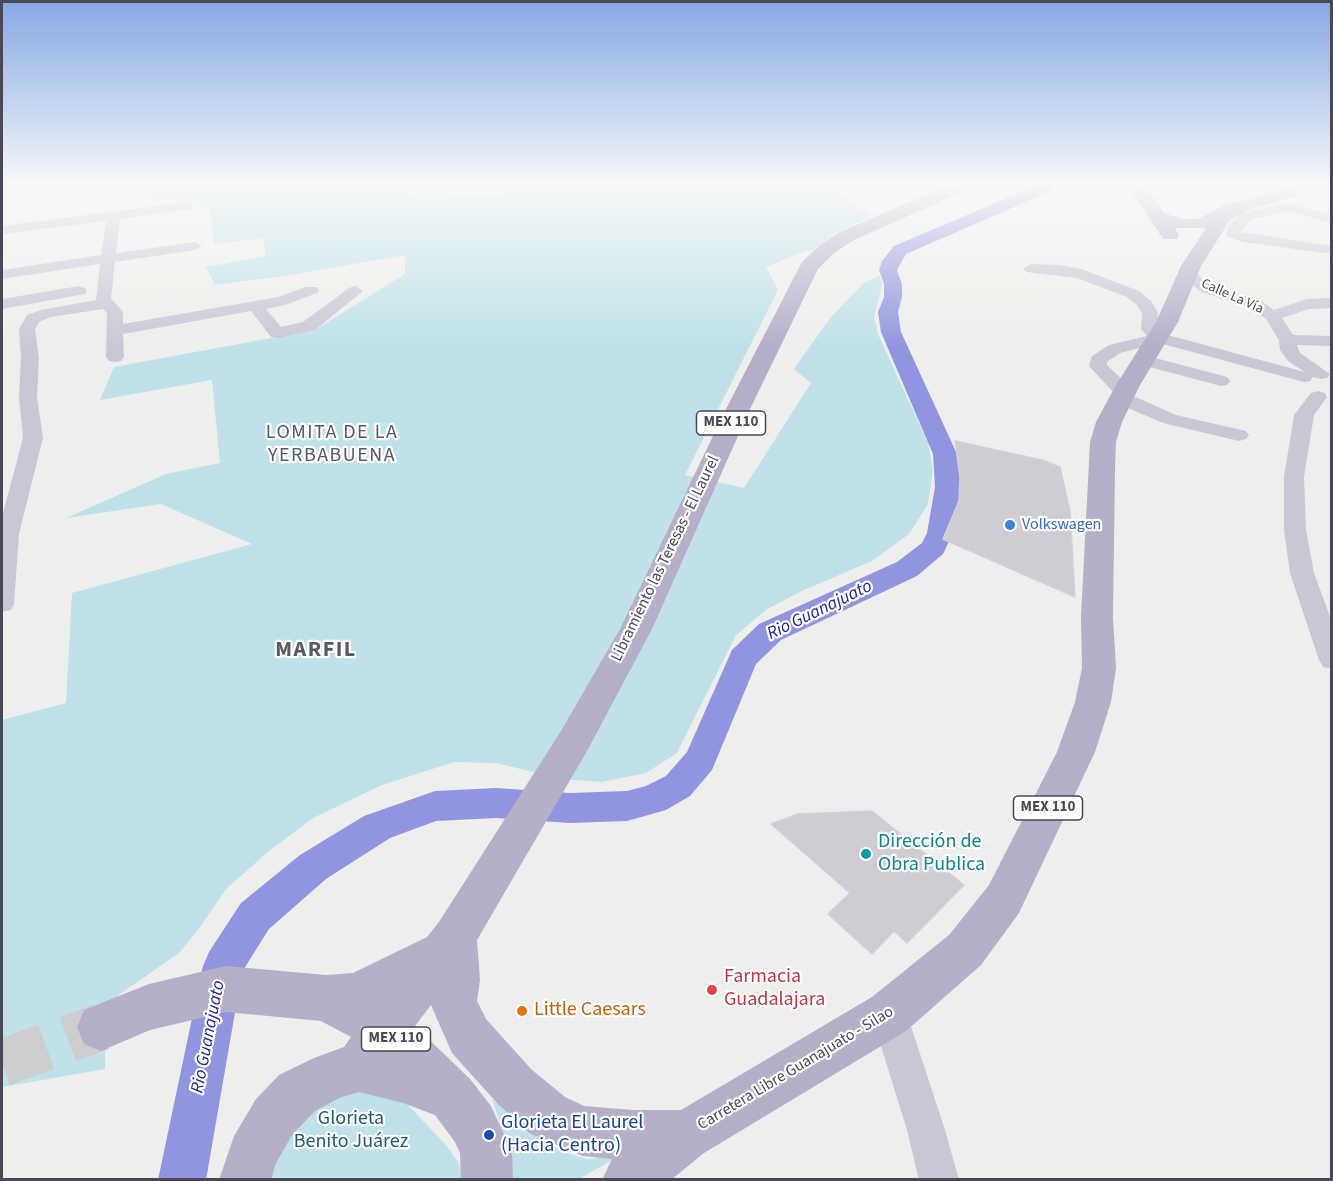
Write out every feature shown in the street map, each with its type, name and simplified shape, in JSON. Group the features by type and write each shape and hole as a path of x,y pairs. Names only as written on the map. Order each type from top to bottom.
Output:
{"main road":[{"name":"Libramiento las Teresas - El Laurel","path":"455,938 574,741 636,629 738,408 809,266 827,249 844,238"},
{"name":"Calle La Vía","path":"1170,238 1189,269"},
{"name":"Carretera Libre Guanajuato - Silao","path":"633,1178 686,1136 889,1014 966,950 1004,899 1076,752 1093,702 1099,668 1097,617 1101,459 1109,422 1122,395 1151,349 1189,269 1209,238"},
{"name":"MEX 110","path":"101,1026 149,1007 226,989 326,998 353,996 376,988 426,962 455,938"},
{"path":"372,1048 455,938"},
{"path":"455,938 457,980 453,1003 469,1036 514,1086 547,1115 583,1131 633,1136 686,1136"},
{"name":"MEX 110","path":"326,998 403,1078 452,1097 473,1124 486,1152 488,1179"},
{"name":"MEX 110","path":"245,1179 252,1154 273,1117 297,1093 331,1075 372,1048"}],"street":[{"path":"111,238 105,296 115,312 115,357"},
{"path":"1316,238 1332,250"},
{"path":"2,274 195,246"},
{"path":"1030,269 1060,270 1081,274 1133,294 1144,302 1150,313 1151,349"},
{"name":"Calle La Vía","path":"1189,269 1207,289 1255,304 1272,316 1288,340 1289,350 1294,357 1319,375"},
{"path":"2,288 30,284 30,299"},
{"path":"115,330 255,306 297,297 310,290"},
{"path":"255,306 277,333 309,326 355,291"},
{"path":"2,304 30,299 105,296"},
{"path":"2,604 5,535 33,438 28,397 30,358 27,329 33,319 47,313 105,296"},
{"path":"1272,316 1307,304 1332,303"},
{"path":"1288,340 1332,341"},
{"path":"1239,435 1170,419 1122,395 1098,366 1098,360 1116,349 1133,346 1319,375"},
{"path":"1151,349 1221,381"},
{"path":"1319,375 1301,381 1302,386 1325,400 1304,415 1294,477 1295,530 1302,573 1332,660"},
{"path":"889,1014 939,1179"}],"green space":[{"path":"213,238 262,238 214,244"},
{"path":"263,238 829,238 812,251 805,251 766,267 778,290 685,475 744,488 811,383 794,369 831,317 864,283 880,275 882,284 874,317 878,334 928,443 933,470 928,504 909,534 872,561 804,590 767,609 736,635 677,753 646,773 602,782 562,779 496,763 454,762 382,785 313,818 269,851 226,889 179,953 120,994 105,1010 105,1069 2,1087 2,720 66,703 72,593 252,544 161,504 66,518 166,474 220,463 212,380 100,400 114,367 315,330 405,274 405,255 290,275 215,285 206,267 266,256"},
{"name":"Glorieta Benito Juárez","path":"341,1083 406,1103 446,1145 458,1162 464,1179 260,1180 261,1167"},
{"path":"492,1099 562,1152 587,1159 619,1156 579,1179 511,1179 510,1155"}],"building":[{"name":"Volkswagen","path":"955,441 1042,460 1060,467 1070,511 1075,597 943,539 959,501 960,477"},
{"name":"Dirección de Obra Publica","path":"872,811 964,885 907,943 894,931 872,954 828,914 850,893 771,824 798,814"}],"waterway":[{"name":"Rio Guanajuato","path":"182,1180 223,966 255,916 313,867 377,827 435,806 496,803 570,808 627,806 654,799 678,786 700,760 743,658 770,632 907,569 933,548 940,533 948,487 945,454 891,332 888,312 893,297 893,284 888,270 891,261 900,250 928,238"}],"tunnel":[{"path":"2,1063 101,1027"}],"place":[{"name":"Volkswagen","path":"1010,525"},
{"name":"Dirección de Obra Publica","path":"866,854"},
{"name":"Farmacia Guadalajara","path":"712,990"},
{"name":"Little Caesars","path":"522,1011"},
{"name":"Glorieta El Laurel (Hacia Centro)","path":"489,1135"}],"district":[{"name":"LOMITA DE LA YERBABUENA","path":"332,446"},
{"name":"MARFIL","path":"316,651"}]}
